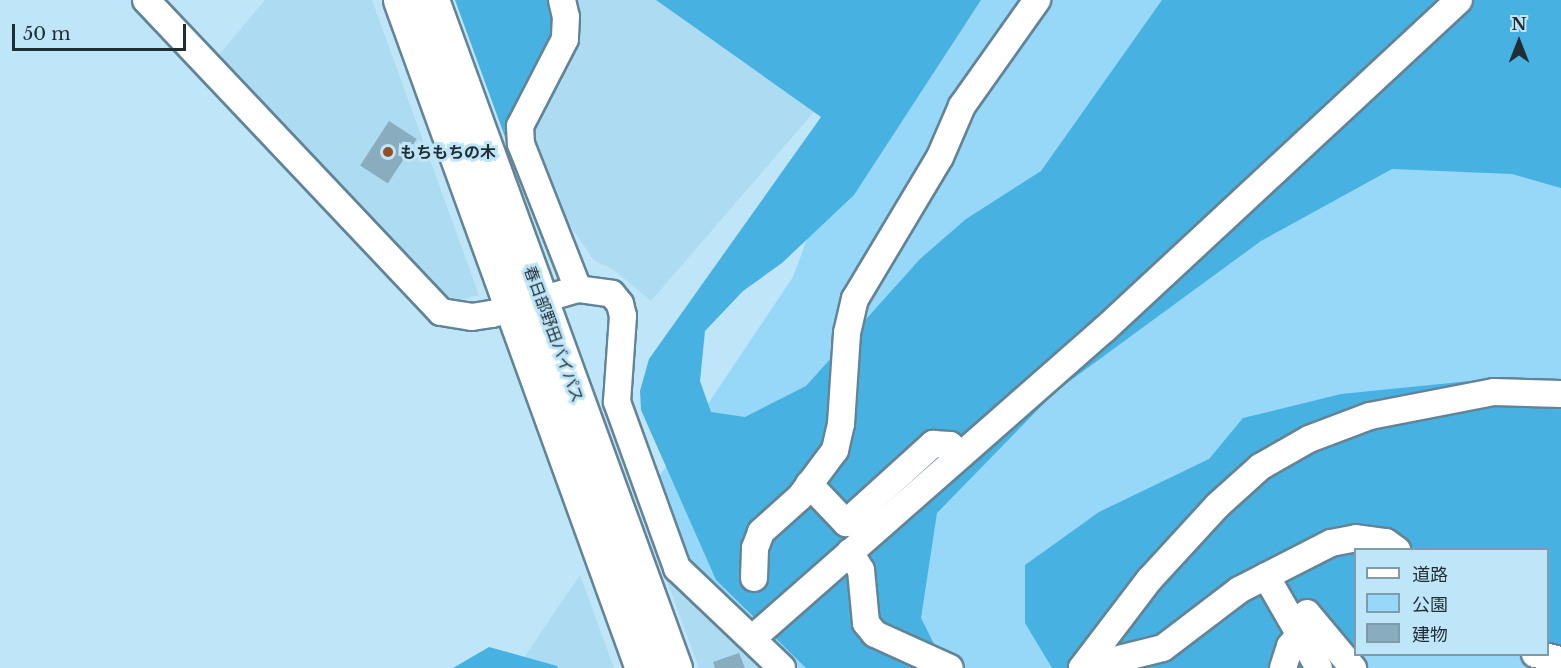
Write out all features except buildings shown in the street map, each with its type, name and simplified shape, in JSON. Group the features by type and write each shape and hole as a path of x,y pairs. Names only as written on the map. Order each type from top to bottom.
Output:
{"highway":[{"name":"春日部野田バイパス","path":"400,0 675,668"},
{"name":"春日部野田バイパス","path":"432,0 642,668"}],"street":[{"path":"146,0 441,312 472,317 578,289 612,294 620,304 617,402 677,568 782,668"},
{"path":"562,0 566,18 565,39 520,126 521,144 578,289"},
{"path":"754,578 755,548 761,532 809,484 834,450 839,432 847,333 855,298 939,157 962,106 1037,0"},
{"path":"753,638 1105,329 1459,0"},
{"path":"1082,668 1149,580 1218,505 1260,466 1309,439 1370,416 1494,392 1561,394"},
{"path":"809,484 846,523 933,444 950,445 961,455"},
{"path":"1082,668 1163,648 1239,590 1331,543 1356,538 1386,542 1395,548"},
{"path":"850,552 861,570 866,623 875,634 950,668"},
{"path":"1266,576 1303,623 1340,664"},
{"path":"1283,668 1290,646 1303,623"},
{"path":"1303,623 1319,668"},
{"path":"1544,656 1561,660"}],"shaded area":[{"path":"265,0 372,0 479,295 457,301 436,290 219,55"},
{"path":"455,0 551,0 557,35 505,137"},
{"path":"569,0 656,0 814,112 651,301 614,270 594,260 562,214 548,206 525,130"},
{"path":"656,0 981,0 854,195 782,263 743,291 705,331 700,381 711,412 745,417 806,386 920,259 966,219 1041,171 1162,0 1561,0 1561,188 1512,174 1392,169 1261,241 1056,391 937,513 921,618 946,668 806,668 716,580 641,410 640,391 649,359 821,117"},
{"path":"1480,380 1561,406 1561,662 1549,655 1549,548 1354,548 1356,668 1052,668 1025,623 1025,565 1099,512 1209,459 1243,418 1341,394"},
{"path":"663,570 763,668 699,668"},
{"path":"580,575 614,668 517,668"},
{"path":"489,647 557,666 558,668 453,668"}],"green space":[{"path":"913,0 1454,0 753,622 686,556 657,480 793,277 821,202"},
{"path":"1472,0 1561,0 1561,668 796,668 772,643 771,635"}],"place":[{"name":"もちもちの木","path":"388,152"}]}
